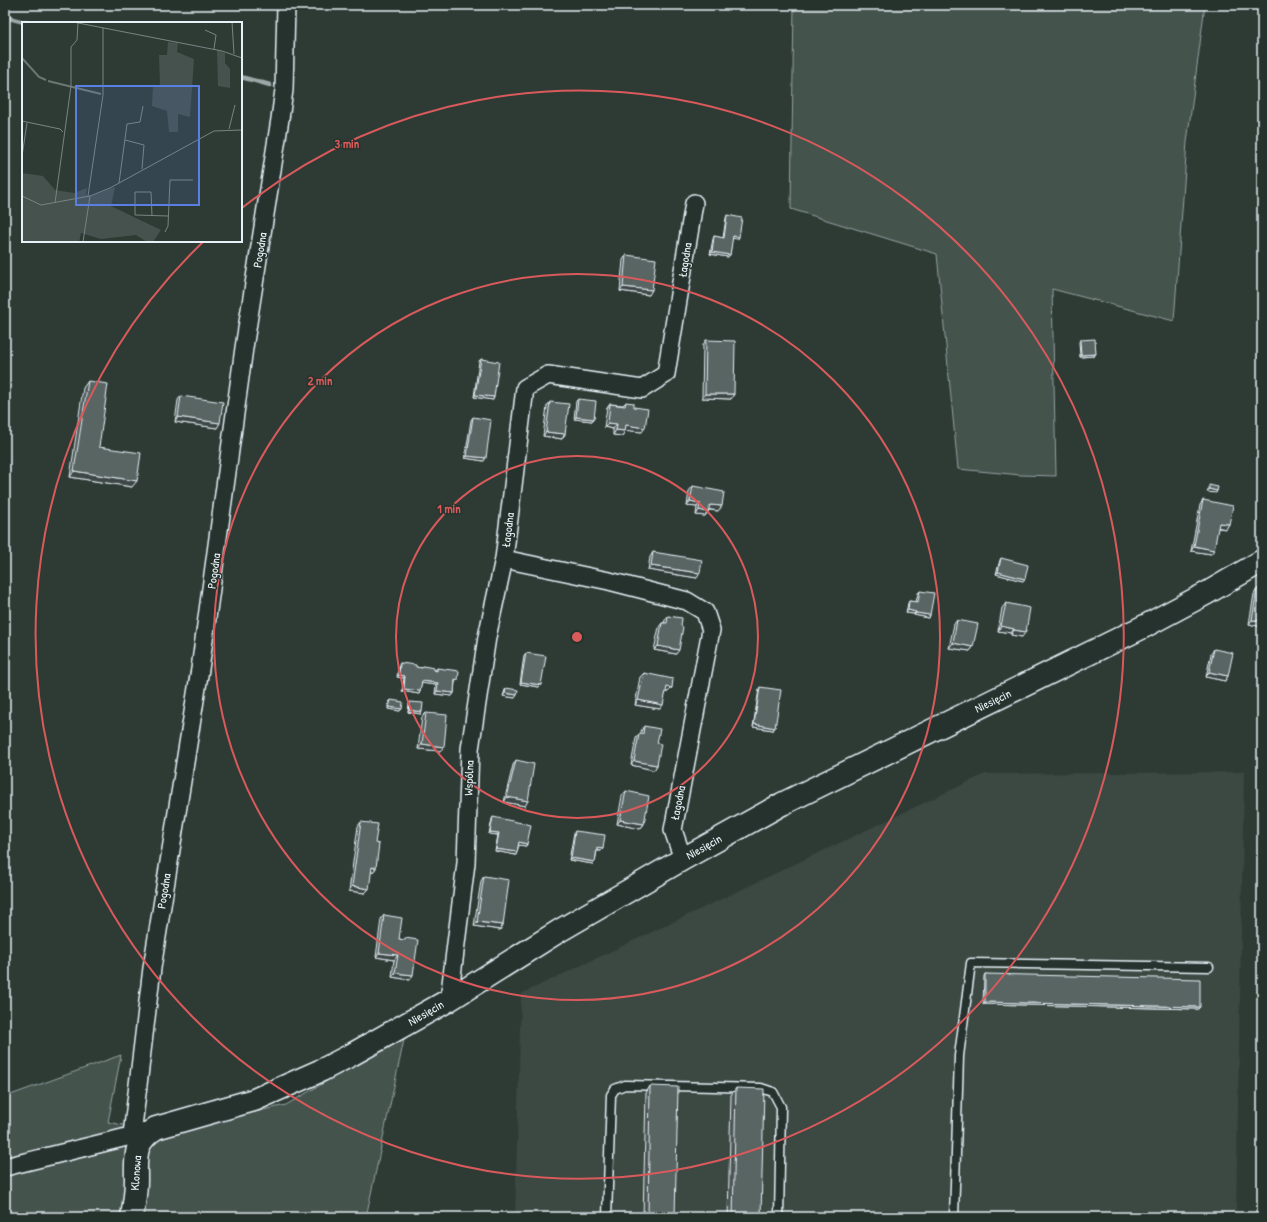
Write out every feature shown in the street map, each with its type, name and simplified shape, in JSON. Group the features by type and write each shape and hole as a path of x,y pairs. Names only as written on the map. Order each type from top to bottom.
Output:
{"street":[{"name":"Pogodna","path":"140,1134 152,968 200,669 244,348 280,119 284,90 286,5"},
{"name":"Łagodna","path":"683,859 673,830 711,630 705,612 687,601 680,599 609,581 504,559 526,388 548,374 642,389 666,374 694,203"},
{"name":"Wspólna","path":"449,1000 466,864 470,749 487,636 504,559"},
{"name":"Niesięcin","path":"140,1134 164,1125 236,1105 272,1092 322,1070 449,1000 532,947 683,859 806,792 1146,626 1262,561"},
{"path":"5,1167 140,1134"},
{"name":"Klonowa","path":"132,1217 136,1180 135,1160 140,1134"}],"lane":[{"path":"954,1217 959,1056 971,963 1209,967"},
{"path":"608,1217 611,1095 615,1089 625,1085 761,1088 773,1092 781,1107 779,1217"}],"shaded area":[{"path":"794,5 1205,5 1187,142 1174,321 1052,289 1056,476 1021,475 958,469 937,254 791,209"},
{"path":"1244,772 1236,1217 515,1217 521,994 985,774"},
{"path":"405,1035 366,1217 5,1217 5,1097 121,1055 108,1122 161,1133 286,1105"}],"building":[{"path":"727,215 742,218 739,237 733,236 730,255 712,252 714,236 724,238"},
{"path":"626,255 656,259 652,290 623,287"},
{"path":"1095,339 1096,354 1081,355 1080,340"},
{"path":"706,340 735,341 734,394 705,394"},
{"path":"481,359 499,362 494,397 475,395"},
{"path":"88,381 108,384 99,447 141,453 137,481 74,471"},
{"path":"181,396 223,402 220,423 178,417"},
{"path":"578,399 596,401 594,419 576,417"},
{"path":"550,402 569,404 565,434 546,432"},
{"path":"626,402 634,403 634,407 648,409 645,428 626,425 625,431 616,430 617,424 608,423 610,404 625,406"},
{"path":"473,417 491,420 486,458 467,456"},
{"path":"1209,485 1218,487 1217,491 1209,489"},
{"path":"693,486 724,492 722,506 710,505 708,512 699,510 700,503 690,501"},
{"path":"1203,500 1233,506 1229,524 1219,523 1214,550 1194,546"},
{"path":"653,552 702,560 700,573 651,566"},
{"path":"1001,558 1028,565 1025,579 998,572"},
{"path":"1257,589 1262,590 1262,621 1252,620"},
{"path":"920,591 934,593 930,615 908,610 909,601 918,602"},
{"path":"1006,603 1030,608 1026,632 1001,626"},
{"path":"668,616 682,618 681,626 683,627 679,650 658,646 662,623 667,623"},
{"path":"957,620 978,624 973,647 953,643"},
{"path":"1214,649 1233,653 1228,676 1209,672"},
{"path":"526,653 546,656 541,685 521,682"},
{"path":"400,663 416,665 416,667 422,668 423,666 434,668 434,670 437,671 437,668 459,671 458,680 455,679 454,693 437,691 438,683 422,681 420,691 404,689 405,676 399,675"},
{"path":"644,673 673,679 672,688 667,687 663,705 638,700"},
{"path":"760,687 781,690 775,728 754,724"},
{"path":"506,688 518,690 517,695 505,693"},
{"path":"391,700 403,702 402,709 389,707"},
{"path":"410,702 423,703 422,712 409,710"},
{"path":"426,713 447,715 444,747 422,744"},
{"path":"644,726 660,729 657,743 661,744 657,765 634,761 639,734 643,734"},
{"path":"516,760 534,764 528,801 507,797"},
{"path":"626,791 649,796 644,824 620,820"},
{"path":"493,817 531,825 527,844 519,842 517,852 496,849 499,833 490,832"},
{"path":"361,822 378,824 375,843 379,844 376,868 372,867 369,889 352,886"},
{"path":"575,831 605,835 603,849 597,848 595,862 571,858"},
{"path":"484,876 509,880 503,925 477,922"},
{"path":"384,915 402,918 399,939 405,940 405,938 418,940 413,975 395,973 398,955 379,953"},
{"path":"985,974 1200,979 1200,1007 985,1002"},
{"path":"650,1086 678,1087 675,1217 648,1217"},
{"path":"736,1088 764,1089 761,1217 733,1217"}],"waterway":[{"path":"5,17 24,22"},
{"path":"242,77 270,85"}]}
